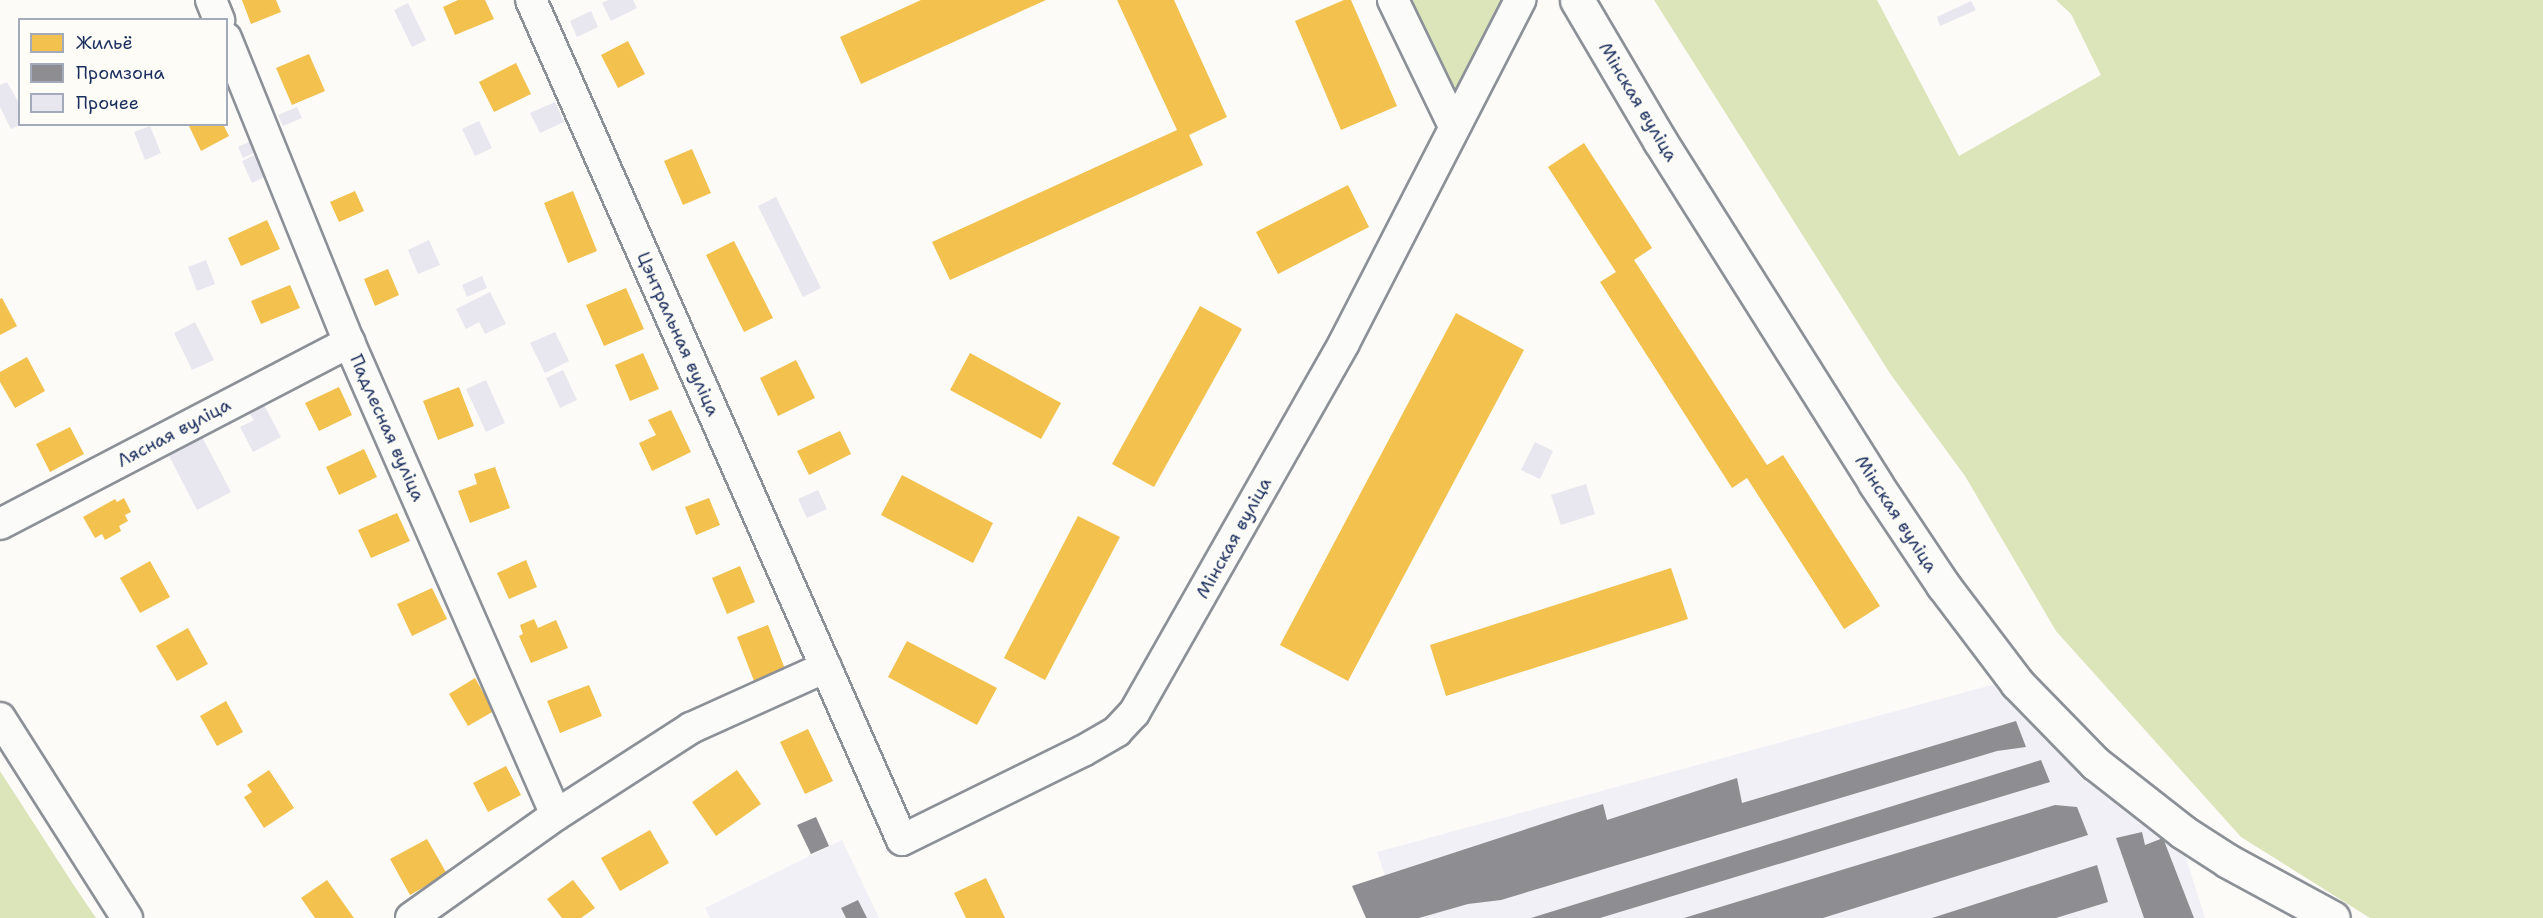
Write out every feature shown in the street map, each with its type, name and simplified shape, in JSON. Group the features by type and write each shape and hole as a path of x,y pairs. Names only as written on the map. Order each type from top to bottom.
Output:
{"main road":[{"name":"Мінская вуліца","path":"1577,0 1660,141 1875,483 1943,585 2017,683 2095,763 2183,832 2228,861 2333,918"}],"street":[{"path":"211,0 218,18"},
{"name":"Цэнтральная вуліца","path":"531,0 902,840"},
{"path":"1393,0 1454,126"},
{"name":"Мінская вуліца","path":"902,840 1083,751 1127,722 1213,577 1344,343 1520,0"},
{"name":"Падлесная вуліца","path":"228,43 349,342 556,814"},
{"name":"Лясная вуліца","path":"0,524 349,342"},
{"path":"411,918 556,814 691,728 826,668"},
{"path":"0,718 127,918"}],"shaded area":[{"path":"1999,683 2182,845 2205,918 1399,918 1377,852"},
{"path":"842,840 879,918 710,918 705,908"}],"green space":[{"path":"1406,0 1504,0 1452,104"},
{"path":"1654,0 1877,0 1959,156 2101,75 2071,14 2056,0 2543,0 2543,918 2370,918 2241,837 2056,631 1965,476 1891,375"},
{"path":"0,771 73,884 96,918 0,918"}],"building: Жильё":[{"path":"242,0 276,0 281,12 251,24"},
{"path":"458,0 485,0 494,19 455,35 443,7"},
{"path":"921,0 1046,0 861,84 840,37"},
{"path":"1117,0 1174,0 1227,117 1189,135 1203,165 950,280 932,242 1177,130"},
{"path":"1344,0 1351,0 1397,106 1341,130 1295,21"},
{"path":"628,41 645,74 618,88 601,55"},
{"path":"309,54 325,91 292,105 276,68"},
{"path":"516,63 531,94 494,112 479,82"},
{"path":"189,126 224,126 229,136 201,151"},
{"path":"1584,143 1652,248 1634,260 1767,465 1783,455 1880,606 1844,629 1747,478 1732,488 1600,282 1616,272 1548,167"},
{"path":"692,149 711,193 683,205 664,161"},
{"path":"1348,185 1369,227 1278,274 1256,232"},
{"path":"355,191 364,211 339,222 330,202"},
{"path":"573,191 597,251 568,263 544,203"},
{"path":"267,220 280,249 241,266 228,238"},
{"path":"734,241 773,318 744,332 706,255"},
{"path":"388,269 399,295 375,306 364,279"},
{"path":"290,285 300,308 261,324 251,301"},
{"path":"626,288 644,329 604,346 586,305"},
{"path":"2,298 17,326 0,335 0,299"},
{"path":"1200,306 1242,329 1154,487 1112,464"},
{"path":"1456,313 1524,350 1348,681 1280,645"},
{"path":"643,353 659,389 630,401 615,365"},
{"path":"970,353 1061,403 1041,439 950,390"},
{"path":"27,357 45,391 15,408 0,382 0,372"},
{"path":"796,360 815,398 778,416 760,378"},
{"path":"339,387 352,415 319,431 305,403"},
{"path":"459,387 474,426 438,440 423,401"},
{"path":"671,410 691,452 652,471 639,443 656,435 648,420"},
{"path":"70,427 84,454 50,472 36,444"},
{"path":"840,431 851,454 809,475 797,451"},
{"path":"364,449 377,477 339,495 326,467"},
{"path":"495,467 510,508 470,523 458,491 477,484 474,474"},
{"path":"902,475 993,523 973,563 881,515"},
{"path":"124,498 131,512 125,515 128,521 119,526 121,531 105,540 102,534 95,538 83,517 115,499 117,502"},
{"path":"709,498 720,525 696,535 685,507"},
{"path":"397,513 410,541 371,558 358,530"},
{"path":"1078,516 1120,537 1045,680 1004,658"},
{"path":"526,560 537,587 509,599 497,573"},
{"path":"150,561 170,597 140,613 120,578"},
{"path":"740,566 755,602 727,614 712,578"},
{"path":"1671,568 1688,619 1446,696 1430,645"},
{"path":"432,588 447,619 412,636 397,604"},
{"path":"534,619 538,628 556,620 568,648 531,663 519,636 523,634 520,625"},
{"path":"768,625 785,669 754,681 737,637"},
{"path":"188,628 208,664 177,681 156,646"},
{"path":"907,641 997,688 977,725 888,677"},
{"path":"475,678 494,711 468,726 449,694"},
{"path":"589,685 602,716 560,733 547,701"},
{"path":"226,701 243,732 217,746 200,716"},
{"path":"808,729 833,781 805,794 780,742"},
{"path":"506,766 521,795 488,812 473,783"},
{"path":"269,770 294,808 264,828 244,797 252,792 247,785"},
{"path":"737,770 761,804 716,836 692,802"},
{"path":"650,830 669,863 620,891 601,858"},
{"path":"427,839 447,874 410,895 390,859"},
{"path":"986,878 1005,918 966,918 954,893"},
{"path":"327,880 354,918 315,918 301,898"},
{"path":"573,880 595,908 581,918 562,918 547,899"}],"building: Промзона":[{"path":"2016,721 2026,747 1997,751 1501,900 1468,904 1419,918 1366,918 1352,886 1603,804 1607,820 1737,778 1742,803"},
{"path":"2041,760 2050,782 1600,918 1531,918"},
{"path":"2055,805 2077,807 2088,835 1823,918 1684,918"},
{"path":"816,817 829,846 811,854 797,825"},
{"path":"2142,832 2145,845 2163,838 2194,918 2144,918 2116,838"},
{"path":"2097,865 2108,902 2056,918 1932,918"},
{"path":"858,900 867,918 846,918 841,908"}],"building: Прочее":[{"path":"608,0 633,0 637,8 611,21 602,3"},
{"path":"1971,1 1976,10 1940,26 1937,17"},
{"path":"408,3 426,40 412,47 394,10"},
{"path":"591,11 598,27 577,37 570,21"},
{"path":"7,82 18,101 18,126 11,129 0,107 0,85"},
{"path":"555,102 564,122 540,133 530,113"},
{"path":"297,107 302,118 283,126 278,115"},
{"path":"479,121 492,148 475,156 462,129"},
{"path":"150,126 161,153 145,160 134,132"},
{"path":"257,138 262,149 243,158 238,147"},
{"path":"261,152 271,174 252,183 242,161"},
{"path":"776,197 821,288 803,297 758,206"},
{"path":"429,240 440,265 418,274 408,250"},
{"path":"206,260 215,284 197,291 188,267"},
{"path":"482,276 487,288 467,297 462,285"},
{"path":"490,292 506,324 485,334 479,322 466,329 456,309"},
{"path":"195,322 214,360 192,370 174,333"},
{"path":"555,332 569,361 545,373 530,343"},
{"path":"563,370 577,400 560,408 546,378"},
{"path":"486,380 505,423 486,432 466,389"},
{"path":"264,405 281,437 253,452 240,427 254,420 249,413"},
{"path":"201,435 231,492 197,510 167,452"},
{"path":"1535,442 1553,451 1540,479 1521,470"},
{"path":"1586,484 1595,514 1561,525 1551,495"},
{"path":"818,490 827,509 807,518 798,499"}]}
